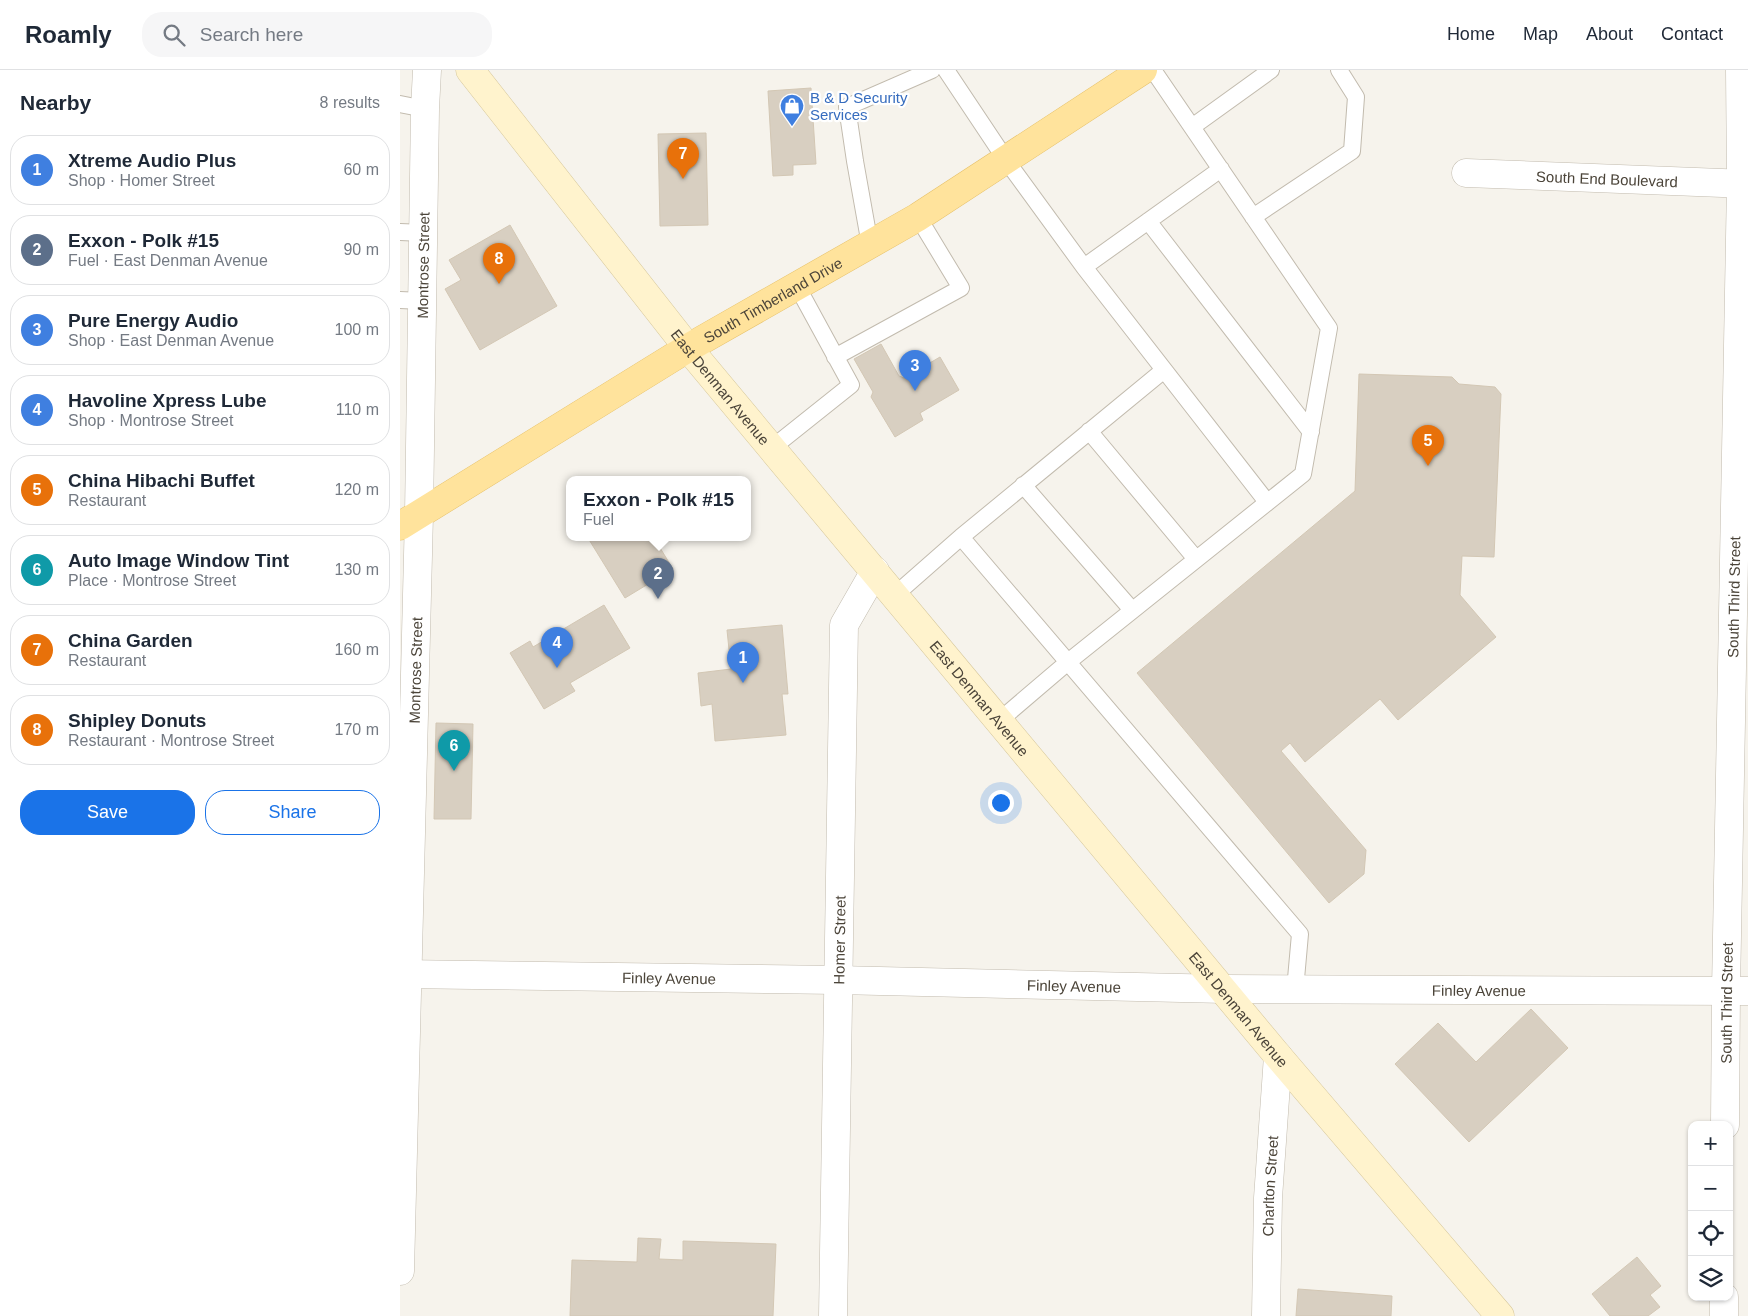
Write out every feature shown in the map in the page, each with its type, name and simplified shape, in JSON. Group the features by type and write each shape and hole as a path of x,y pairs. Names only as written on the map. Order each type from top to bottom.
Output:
{"main road":[{"name":"East Denman Avenue","path":"470,70 688,348 1000,720 1278,1056 1500,1316"},
{"name":"South Timberland Drive","path":"410,520 688,348 918,217 1143,70"}],"street":[{"name":"Montrose Street","path":"400,1271 410,520 412,106 427,70"},
{"name":"South Third Street","path":"1725,1121 1737,991 1745,184 1740,70"},
{"name":"South End Boulevard","path":"1466,173 1745,184"},
{"name":"Homer Street","path":"833,1316 844,625 875,571"},
{"name":"Finley Avenue","path":"403,974 837,980 1295,990 1737,991"},
{"name":"Charlton Street","path":"1266,1316 1268,1198 1278,1056"},
{"path":"1724,1301 1724,1316"}],"lane":[{"path":"870,244 847,107 932,70"},
{"path":"946,70 1006,160 1084,267 1268,502"},
{"path":"1000,720 1132,610 1303,474 1329,328 1153,70"},
{"path":"1192,127 1271,70"},
{"path":"1254,217 1352,152 1356,97 1340,70"},
{"path":"1084,267 1221,169"},
{"path":"835,356 961,288 918,217"},
{"path":"1148,221 1310,432"},
{"path":"772,448 851,386 797,286"},
{"path":"895,595 1023,485 1164,370"},
{"path":"1089,431 1196,559"},
{"path":"1023,485 1132,610"},
{"path":"961,537 1300,934 1295,990"}],"building":[{"name":"B & D Security Services","path":"811,88 816,164 793,165 793,175 773,176 768,91"},
{"path":"706,133 708,225 660,226 658,134"},
{"path":"510,225 557,306 480,350 445,289 461,280 449,260"},
{"path":"881,344 899,376 904,378 940,357 959,390 920,413 923,420 895,437 871,397 873,392 854,359"},
{"path":"1359,374 1452,377 1459,384 1495,387 1501,394 1494,557 1462,556 1460,595 1496,637 1398,720 1380,699 1305,762 1290,743 1281,751 1366,850 1364,874 1329,903 1137,673 1355,491"},
{"path":"590,541 656,541 673,569 625,598"},
{"path":"604,605 630,648 570,683 575,691 544,709 510,653 530,641 533,647"},
{"path":"782,625 788,694 782,694 786,735 715,741 712,704 701,706 698,673 731,669 727,630"},
{"path":"436,723 473,724 471,819 434,819"},
{"path":"1531,1009 1568,1048 1469,1142 1395,1064 1438,1023 1476,1062"},
{"path":"638,1238 661,1239 659,1259 683,1260 683,1241 776,1244 773,1316 570,1316 572,1260 637,1262"},
{"path":"1637,1257 1661,1286 1650,1295 1660,1307 1648,1316 1610,1316 1592,1294"},
{"path":"1298,1289 1392,1296 1391,1316 1296,1316"}],"place":[{"name":"B & D Security Services","path":"792,127"},
{"name":"China Garden","path":"683,179"},
{"name":"Shipley Donuts","path":"499,284"},
{"name":"Pure Energy Audio","path":"915,391"},
{"name":"China Hibachi Buffet","path":"1428,466"},
{"name":"Exxon - Polk #15","path":"658,599"},
{"name":"Havoline Xpress Lube","path":"557,668"},
{"name":"Xtreme Audio Plus","path":"743,683"},
{"name":"Auto Image Window Tint","path":"454,771"}]}
